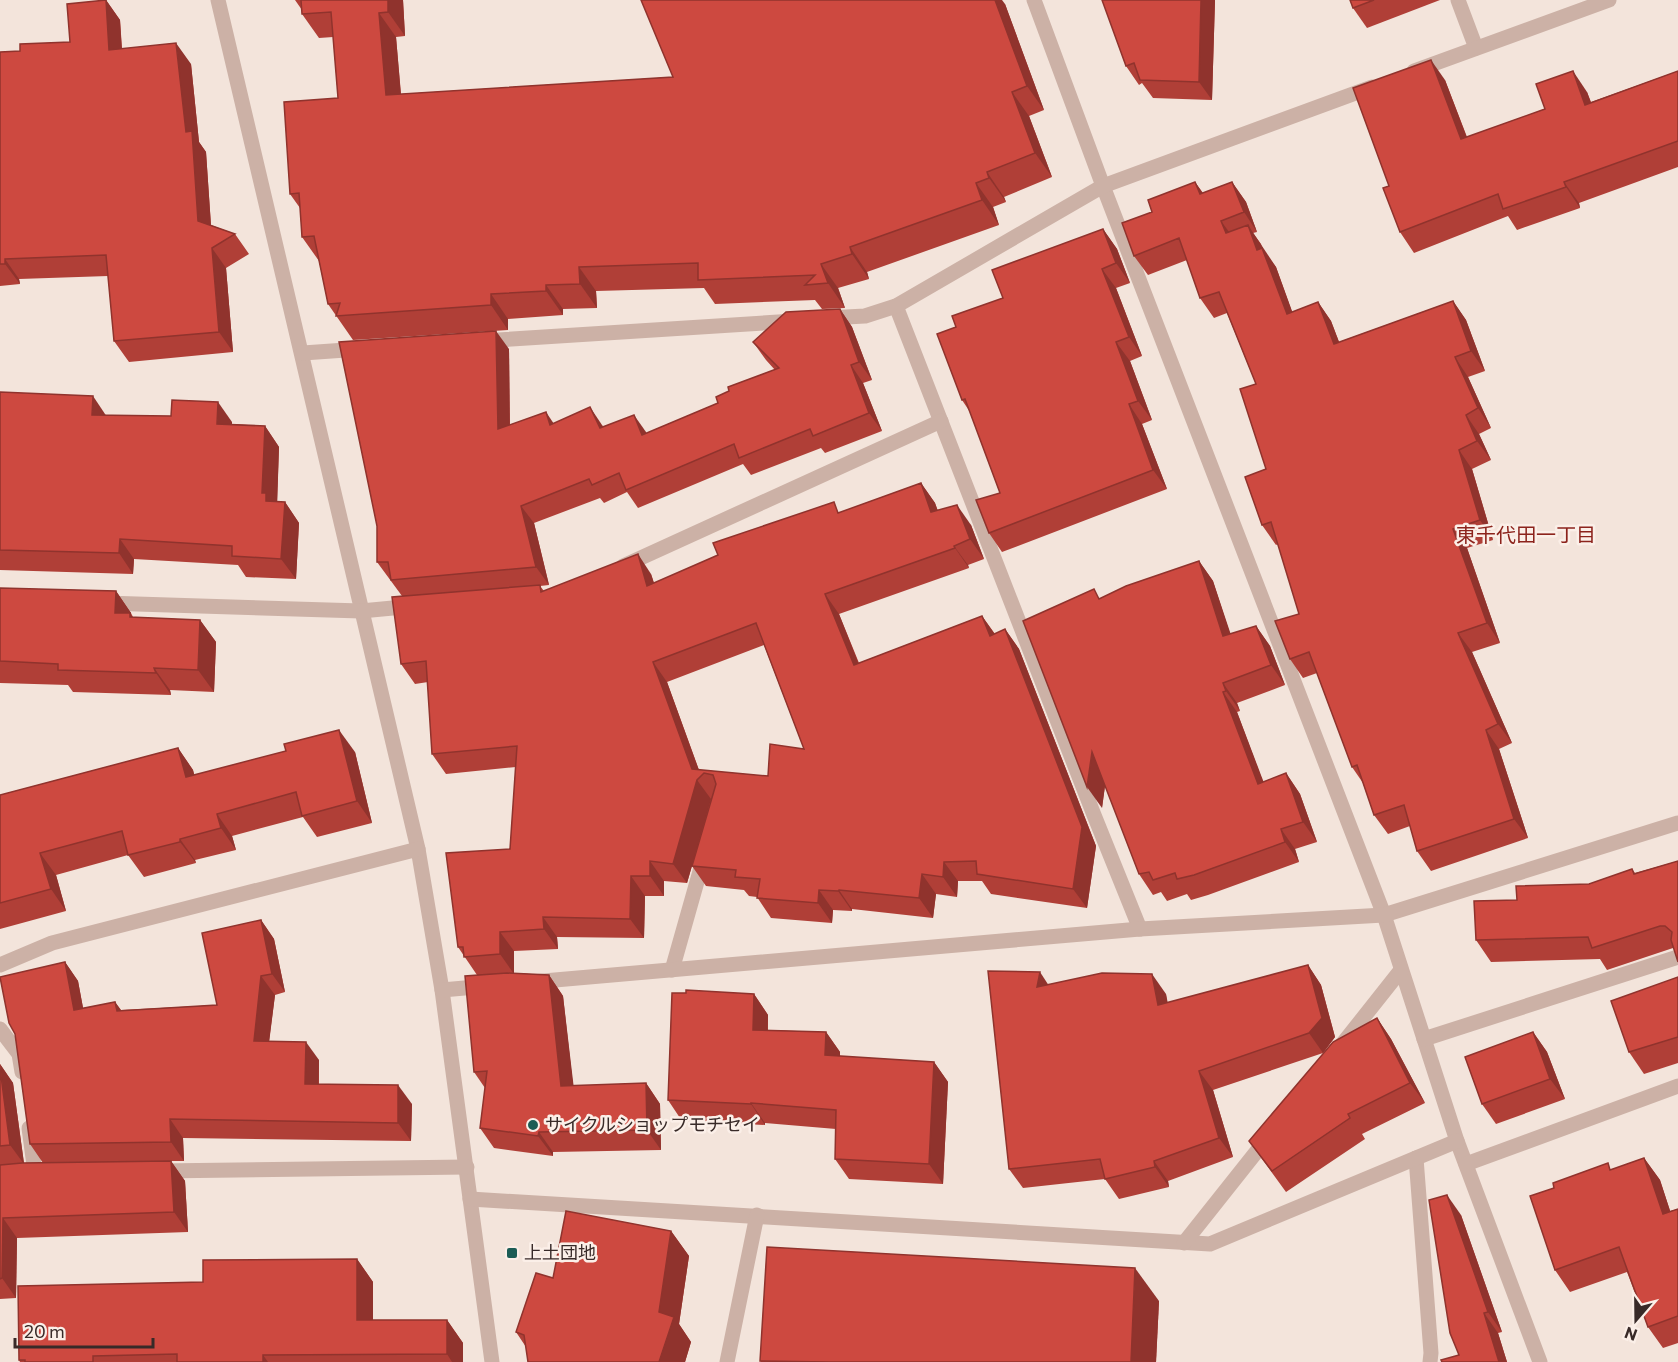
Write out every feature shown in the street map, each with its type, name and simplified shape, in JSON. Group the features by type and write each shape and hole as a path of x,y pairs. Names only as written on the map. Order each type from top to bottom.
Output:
{"street":[{"path":"218,0 418,849 442,990 492,1362"},
{"path":"1035,0 1103,186 1384,915 1457,1141 1540,1362"},
{"path":"1458,0 1476,48"},
{"path":"470,342 865,316 896,306 1103,186 1609,0"},
{"path":"896,306 1140,929"},
{"path":"303,353 375,348"},
{"path":"604,574 941,421"},
{"path":"93,602 361,610 432,605"},
{"path":"522,983 1140,929 1384,915 1678,823"},
{"path":"672,970 707,847"},
{"path":"0,965 52,943 418,849"},
{"path":"1424,1039 1678,957"},
{"path":"1329,1061 1401,970"},
{"path":"442,990 500,985"},
{"path":"0,1029 19,1054 24,1090"},
{"path":"1466,1164 1678,1086"},
{"path":"27,1114 35,1173"},
{"path":"1184,1243 1278,1124"},
{"path":"470,1199 1210,1244 1457,1141"},
{"path":"1416,1158 1430,1362"},
{"path":"143,1172 466,1167"},
{"path":"727,1362 757,1215"}],"building":[{"path":"106,0 109,50 176,43 186,132 192,131 198,221 235,234 212,248 219,332 114,341 106,255 5,259 5,264 0,264 0,52 20,51 20,44 70,42 67,4"},
{"path":"301,0 388,0 388,12 379,13 386,95 673,77 641,0 995,0 1027,86 1012,92 1035,153 987,172 989,178 976,183 982,200 850,247 852,254 821,264 828,283 805,285 815,275 698,280 698,263 579,267 580,284 546,285 546,291 491,294 491,305 336,316 340,303 328,304 314,236 302,237 299,193 290,194 284,102 338,98 331,12 302,14"},
{"path":"1102,0 1201,0 1199,82 1140,80 1134,63 1126,66"},
{"path":"1350,0 1374,0 1353,8"},
{"path":"1431,60 1461,139 1545,109 1536,84 1573,71 1585,105 1678,71 1678,141 1564,182 1566,187 1503,209 1498,194 1400,232 1383,188 1389,186 1353,88"},
{"path":"1195,182 1200,194 1232,182 1244,212 1221,221 1226,233 1248,225 1257,250 1262,248 1287,314 1318,302 1334,344 1453,301 1471,351 1455,357 1478,408 1466,415 1477,441 1459,450 1480,520 1453,529 1487,623 1458,633 1498,724 1486,730 1514,819 1417,851 1404,805 1374,815 1357,765 1352,767 1309,652 1290,659 1275,621 1299,614 1271,522 1262,525 1245,477 1266,469 1240,389 1256,384 1219,292 1200,298 1179,238 1134,256 1122,223 1152,212 1148,200"},
{"path":"1103,229 1116,263 1102,269 1129,337 1116,342 1138,401 1129,404 1153,470 989,533 976,500 1000,493 965,399 962,400 937,334 956,327 952,316 1003,298 992,270"},
{"path":"840,309 859,362 851,365 869,413 813,436 810,429 739,458 734,444 626,490 619,473 592,485 589,479 521,506 536,567 391,580 388,562 377,562 377,526 339,342 496,331 498,429 546,412 550,425 590,407 600,428 634,415 642,435 718,403 716,397 729,391 728,387 779,368 753,342 786,312"},
{"path":"0,392 93,396 92,415 171,416 172,400 218,402 217,424 265,426 262,493 266,493 266,501 285,502 281,559 232,556 232,546 120,539 119,553 0,550"},
{"path":"921,483 931,512 957,505 970,539 954,546 955,548 825,594 854,665 982,616 990,636 1005,629 1082,827 1073,889 977,874 976,861 944,862 943,877 922,874 919,898 819,890 818,903 757,898 760,879 735,877 736,870 692,866 716,784 713,775 704,773 697,780 673,864 650,861 650,876 631,876 630,919 543,917 544,929 500,932 500,954 464,957 463,947 458,947 446,853 510,849 517,746 432,754 426,661 401,664 392,597 540,585 541,592 638,554 647,586 718,555 713,543 834,502 838,513","holes":["756,623 804,749 770,744 768,776 692,769 653,662"]},
{"path":"1199,561 1223,636 1256,626 1271,665 1223,683 1226,691 1223,692 1258,784 1286,773 1303,822 1281,829 1285,842 1194,875 1177,879 1175,873 1153,880 1149,872 1139,874 1092,752 1087,787 1023,621 1094,589 1099,599 1126,586"},
{"path":"0,588 116,591 115,613 130,613 130,617 200,620 198,670 154,668 156,673 58,670 58,664 0,661"},
{"path":"339,730 357,801 302,816 296,792 217,814 221,828 180,839 180,842 128,855 122,831 40,853 51,889 0,903 0,795 178,748 186,777 286,751 284,744"},
{"path":"1678,861 1678,962 1671,940 1672,932 1665,926 1592,948 1588,937 1476,940 1474,901 1517,900 1516,886 1589,884 1632,869 1634,874"},
{"path":"261,920 272,974 261,976 254,1041 306,1042 305,1084 398,1085 398,1123 170,1119 171,1142 30,1144 15,1034 9,1023 0,977 65,962 74,1010 115,1002 117,1011 217,1005 202,933"},
{"path":"1308,965 1322,1018 1309,1033 1199,1071 1219,1138 1154,1161 1155,1167 1105,1179 1100,1159 1009,1169 988,971 1040,972 1037,987 1102,973 1152,974 1158,1005"},
{"path":"507,973 549,975 561,1086 646,1083 647,1130 539,1132 538,1136 480,1128 487,1071 474,1072 465,976"},
{"path":"1678,977 1678,1037 1629,1052 1611,1001"},
{"path":"686,990 754,994 753,1030 826,1032 825,1055 934,1062 929,1164 835,1159 836,1110 751,1103 668,1100 672,993 686,993"},
{"path":"1377,1018 1410,1083 1348,1114 1350,1118 1272,1171 1249,1141 1333,1042"},
{"path":"1533,1032 1550,1079 1482,1104 1465,1057"},
{"path":"0,1068 10,1145 0,1146"},
{"path":"1644,1158 1663,1214 1678,1209 1678,1316 1648,1327 1619,1247 1555,1270 1530,1196 1554,1188 1553,1183 1608,1163 1610,1170"},
{"path":"171,1161 174,1212 3,1218 2,1278 0,1279 0,1165"},
{"path":"1447,1195 1488,1312 1484,1313 1499,1362 1442,1362 1441,1360 1459,1355 1450,1333 1429,1200"},
{"path":"566,1211 671,1231 659,1312 674,1317 659,1362 528,1362 524,1335 516,1332 536,1273 553,1278"},
{"path":"767,1247 1135,1268 1131,1362 760,1361"},
{"path":"357,1259 357,1320 447,1320 447,1354 263,1355 263,1362 177,1362 177,1354 93,1356 93,1362 25,1362 25,1360 19,1360 18,1286 203,1282 203,1260"}],"place":[{"name":"サイクルショップモチセイ","path":"533,1125"},
{"name":"上土団地","path":"512,1253"}],"district":[{"name":"東千代田一丁目","path":"1526,535"}]}
